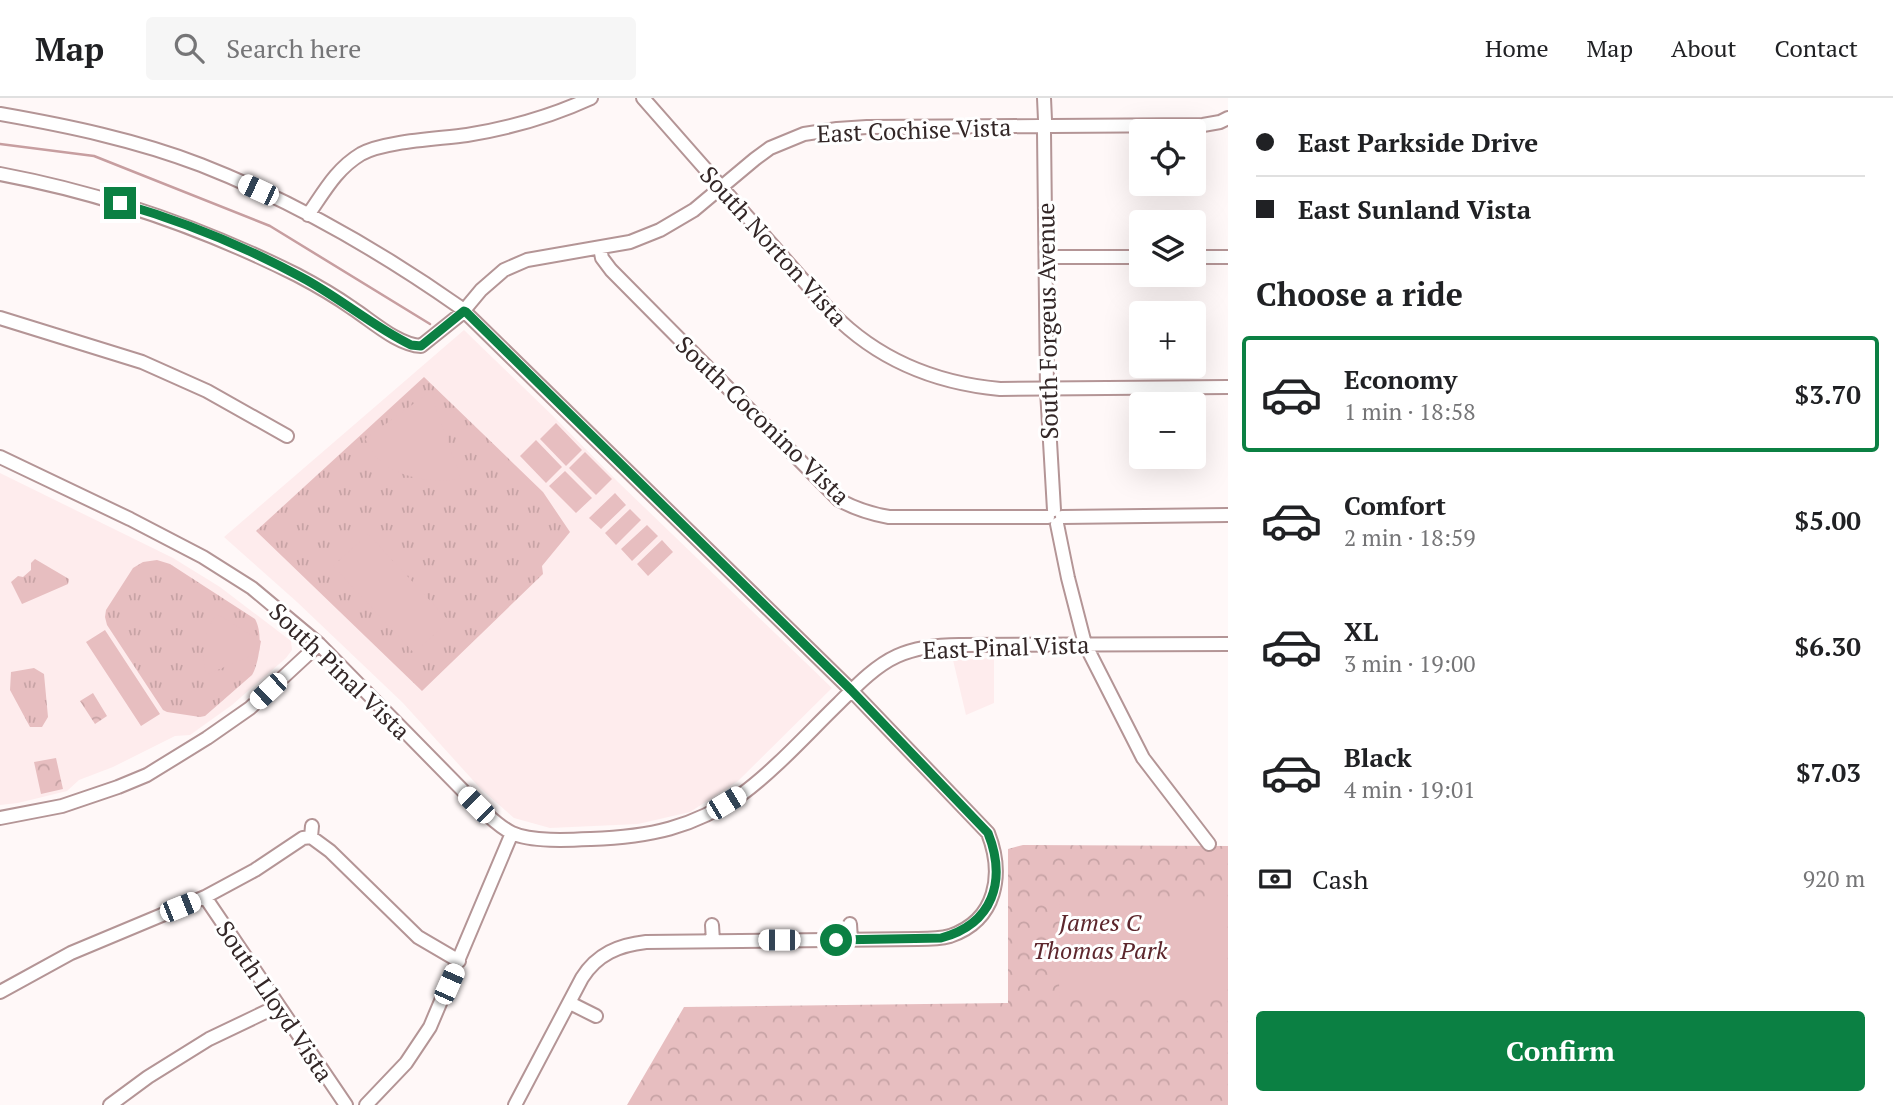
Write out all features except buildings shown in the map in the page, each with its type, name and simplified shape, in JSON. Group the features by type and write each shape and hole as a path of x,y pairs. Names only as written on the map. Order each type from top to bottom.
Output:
{"street":[{"path":"308,215 332,178 362,153 389,145 492,131 556,113 591,98"},
{"name":"South Norton Vista","path":"643,98 832,313 859,338 919,372 977,387 1047,390 1228,387"},
{"name":"South Forgeus Avenue","path":"1044,98 1047,390 1055,517 1068,578 1085,644 1143,758 1209,844"},
{"path":"0,114 85,131 177,157 240,181 352,238 465,312 851,690 988,833 994,847 997,883 978,918 951,936 646,942 623,946 600,957 589,967 515,1105"},
{"name":"East Cochise Vista","path":"0,174 138,208 209,234 300,276 411,345 421,346 465,312 504,270 541,257 630,242 660,230 694,210 770,148 804,134 867,127 1203,125 1228,118"},
{"name":"South Coconino Vista","path":"600,248 602,258 611,270 839,500 855,509 889,517 1228,515"},
{"path":"1046,257 1129,257"},
{"path":"1206,257 1228,257"},
{"path":"0,318 142,362 207,391 287,436"},
{"name":"South Pinal Vista","path":"0,457 130,519 203,557 252,588 318,644 482,810 512,833"},
{"path":"0,818 62,806 147,775 250,708 318,644"},
{"name":"East Pinal Vista","path":"512,833 557,840 615,838 656,833 696,820 740,795 758,781 851,690 883,663 916,649 936,645 1228,644"},
{"path":"0,992 71,953 205,897 255,870 311,831 418,937 459,961"},
{"path":"366,1105 420,1044 430,1027 512,833"},
{"name":"South Lloyd Vista","path":"205,897 346,1105"},
{"path":"850,924 850,940"},
{"path":"712,925 713,941"},
{"path":"570,1003 596,1016"},
{"path":"110,1105 148,1077 209,1039 278,1006"}],"shaded area":[{"path":"464,330 832,688 738,781 690,812 638,824 550,828 514,818 480,788 403,703 224,537"},
{"path":"0,473 173,558 220,587 291,641 292,650 232,705 190,735 175,736 113,767 79,780 67,791 0,805"},
{"path":"994,658 994,703 966,715 953,660"}],"green space":[{"path":"424,377 543,492 570,532 542,566 543,574 422,691 256,531"},
{"path":"427,394 433,400 461,479 427,480 396,471 377,458 365,439"},
{"path":"556,423 582,450 566,466 540,439"},
{"path":"536,440 562,467 546,483 520,456"},
{"path":"585,452 612,479 596,495 569,468"},
{"path":"565,471 592,498 576,513 549,486"},
{"path":"615,493 626,505 601,529 589,518"},
{"path":"630,509 641,520 616,545 605,533"},
{"path":"647,525 658,536 632,561 621,549"},
{"path":"368,534 449,621 414,653 333,566"},
{"path":"662,540 673,552 648,576 637,564"},
{"path":"35,559 69,579 68,584 22,604 11,582 31,570 31,563"},
{"path":"157,560 170,564 255,619 257,625 260,647 252,675 205,716 163,710 107,625 106,610 133,568 143,562"},
{"path":"217,614 261,641 259,652 206,675 205,643"},
{"path":"105,630 160,714 141,726 86,642"},
{"path":"34,668 44,674 48,717 42,727 30,727 10,690 11,672"},
{"path":"93,693 107,716 95,724 80,701"},
{"path":"56,758 63,789 41,794 34,762"},
{"name":"James C Thomas Park","path":"1023,845 1228,846 1228,1105 627,1105 684,1007 1008,1003 1008,849"},
{"name":"James C Thomas Park","path":"1060,900 1225,900 1225,1000 1059,1000"}],"waterway":[{"path":"0,144 94,156 270,226 430,324"}],"route":[{"path":"120,203 176,221 300,276 411,345 421,346 466,312 851,690 988,833 994,847 997,883 985,909 969,926 951,936 941,938 836,940"}]}
